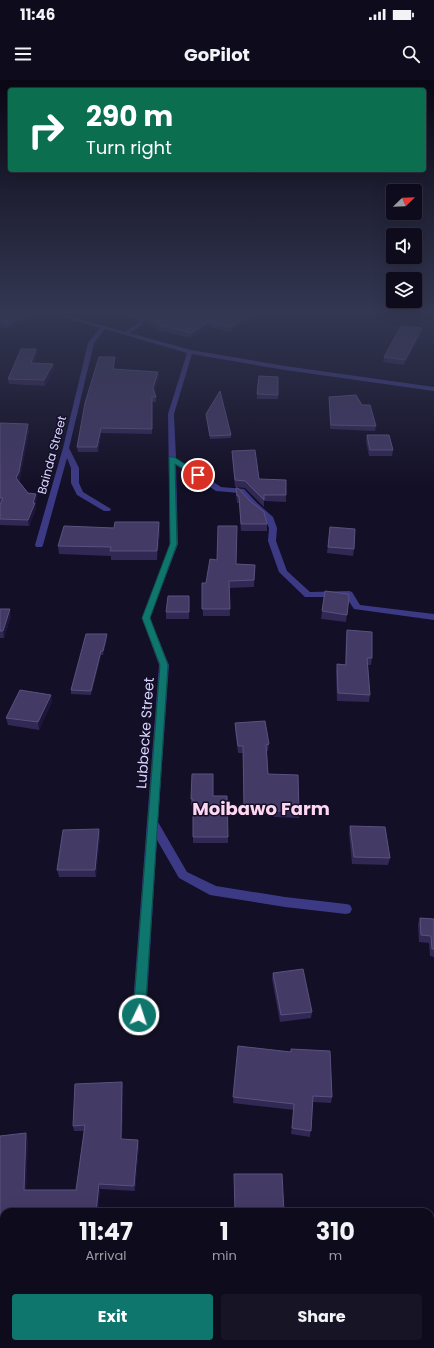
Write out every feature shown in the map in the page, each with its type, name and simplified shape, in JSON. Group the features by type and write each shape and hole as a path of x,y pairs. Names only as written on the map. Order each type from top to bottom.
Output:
{"street":[{"name":"Bainda Street","path":"39,545 66,448 85,369"},
{"name":"Lubbecke Street","path":"138,1030 164,665 146,618 174,544 171,414 185,369"},
{"path":"293,369 434,389"},
{"path":"66,448 74,468 75,483 80,493 107,509"},
{"path":"172,459 219,489 241,491 254,505 270,517 273,528 272,541 283,572 308,595 349,594 357,607 434,617"},
{"path":"153,822 183,875 214,891 284,902 346,909"}],"building":[{"path":"12,369 50,369 44,380 8,379"},
{"path":"95,369 158,372 153,388 156,397 152,397 152,429 101,428 97,447 77,447 85,403"},
{"path":"259,376 278,377 278,395 257,394"},
{"path":"220,391 231,435 210,436 206,414"},
{"path":"356,395 362,405 370,405 376,426 331,425 329,397"},
{"path":"0,423 28,424 19,472 16,478 28,493 36,494 33,503 35,503 28,520 0,519 0,505 3,498 0,498"},
{"path":"367,435 389,435 393,450 370,450"},
{"path":"255,450 259,479 286,480 286,495 264,495 264,500 245,481 235,480 232,451"},
{"path":"236,488 238,488 250,501 264,512 267,524 241,524 239,496 237,496"},
{"path":"115,522 159,522 157,551 110,551 111,547 58,546 64,526 114,528"},
{"path":"218,526 237,526 236,564 255,565 254,580 229,581 230,609 202,609 202,583 206,583 210,559 217,560"},
{"path":"330,527 355,529 354,549 328,547"},
{"path":"325,591 348,594 347,615 322,611"},
{"path":"168,596 189,596 189,612 166,612"},
{"path":"0,609 10,609 3,631 0,631"},
{"path":"347,630 372,632 372,658 367,658 370,695 338,693 337,664 346,665"},
{"path":"86,634 107,634 91,691 71,690"},
{"path":"20,690 51,695 38,722 6,718"},
{"path":"265,721 269,744 266,745 268,774 298,775 299,811 274,811 274,808 244,807 243,746 238,746 235,723"},
{"path":"192,774 213,774 213,796 227,796 228,837 193,837 193,799 191,799"},
{"path":"350,826 385,827 390,858 354,857"},
{"path":"99,829 95,870 57,870 63,830"},
{"path":"420,918 434,919 434,949 432,949 431,936 421,935"},
{"path":"303,969 312,1012 281,1015 273,973"},
{"path":"238,1046 291,1052 291,1049 330,1051 332,1097 313,1096 311,1131 292,1128 294,1104 233,1097"},
{"path":"122,1082 121,1139 138,1140 134,1186 99,1184 96,1208 0,1208 0,1136 26,1133 24,1190 76,1190 85,1125 73,1126 75,1084"},
{"path":"234,1174 282,1174 284,1208 235,1208"}],"district":[{"name":"Moibawo Farm","path":"261,809"}],"route":[{"path":"139,1015 164,665 146,618 174,544 172,459 198,475"}]}
